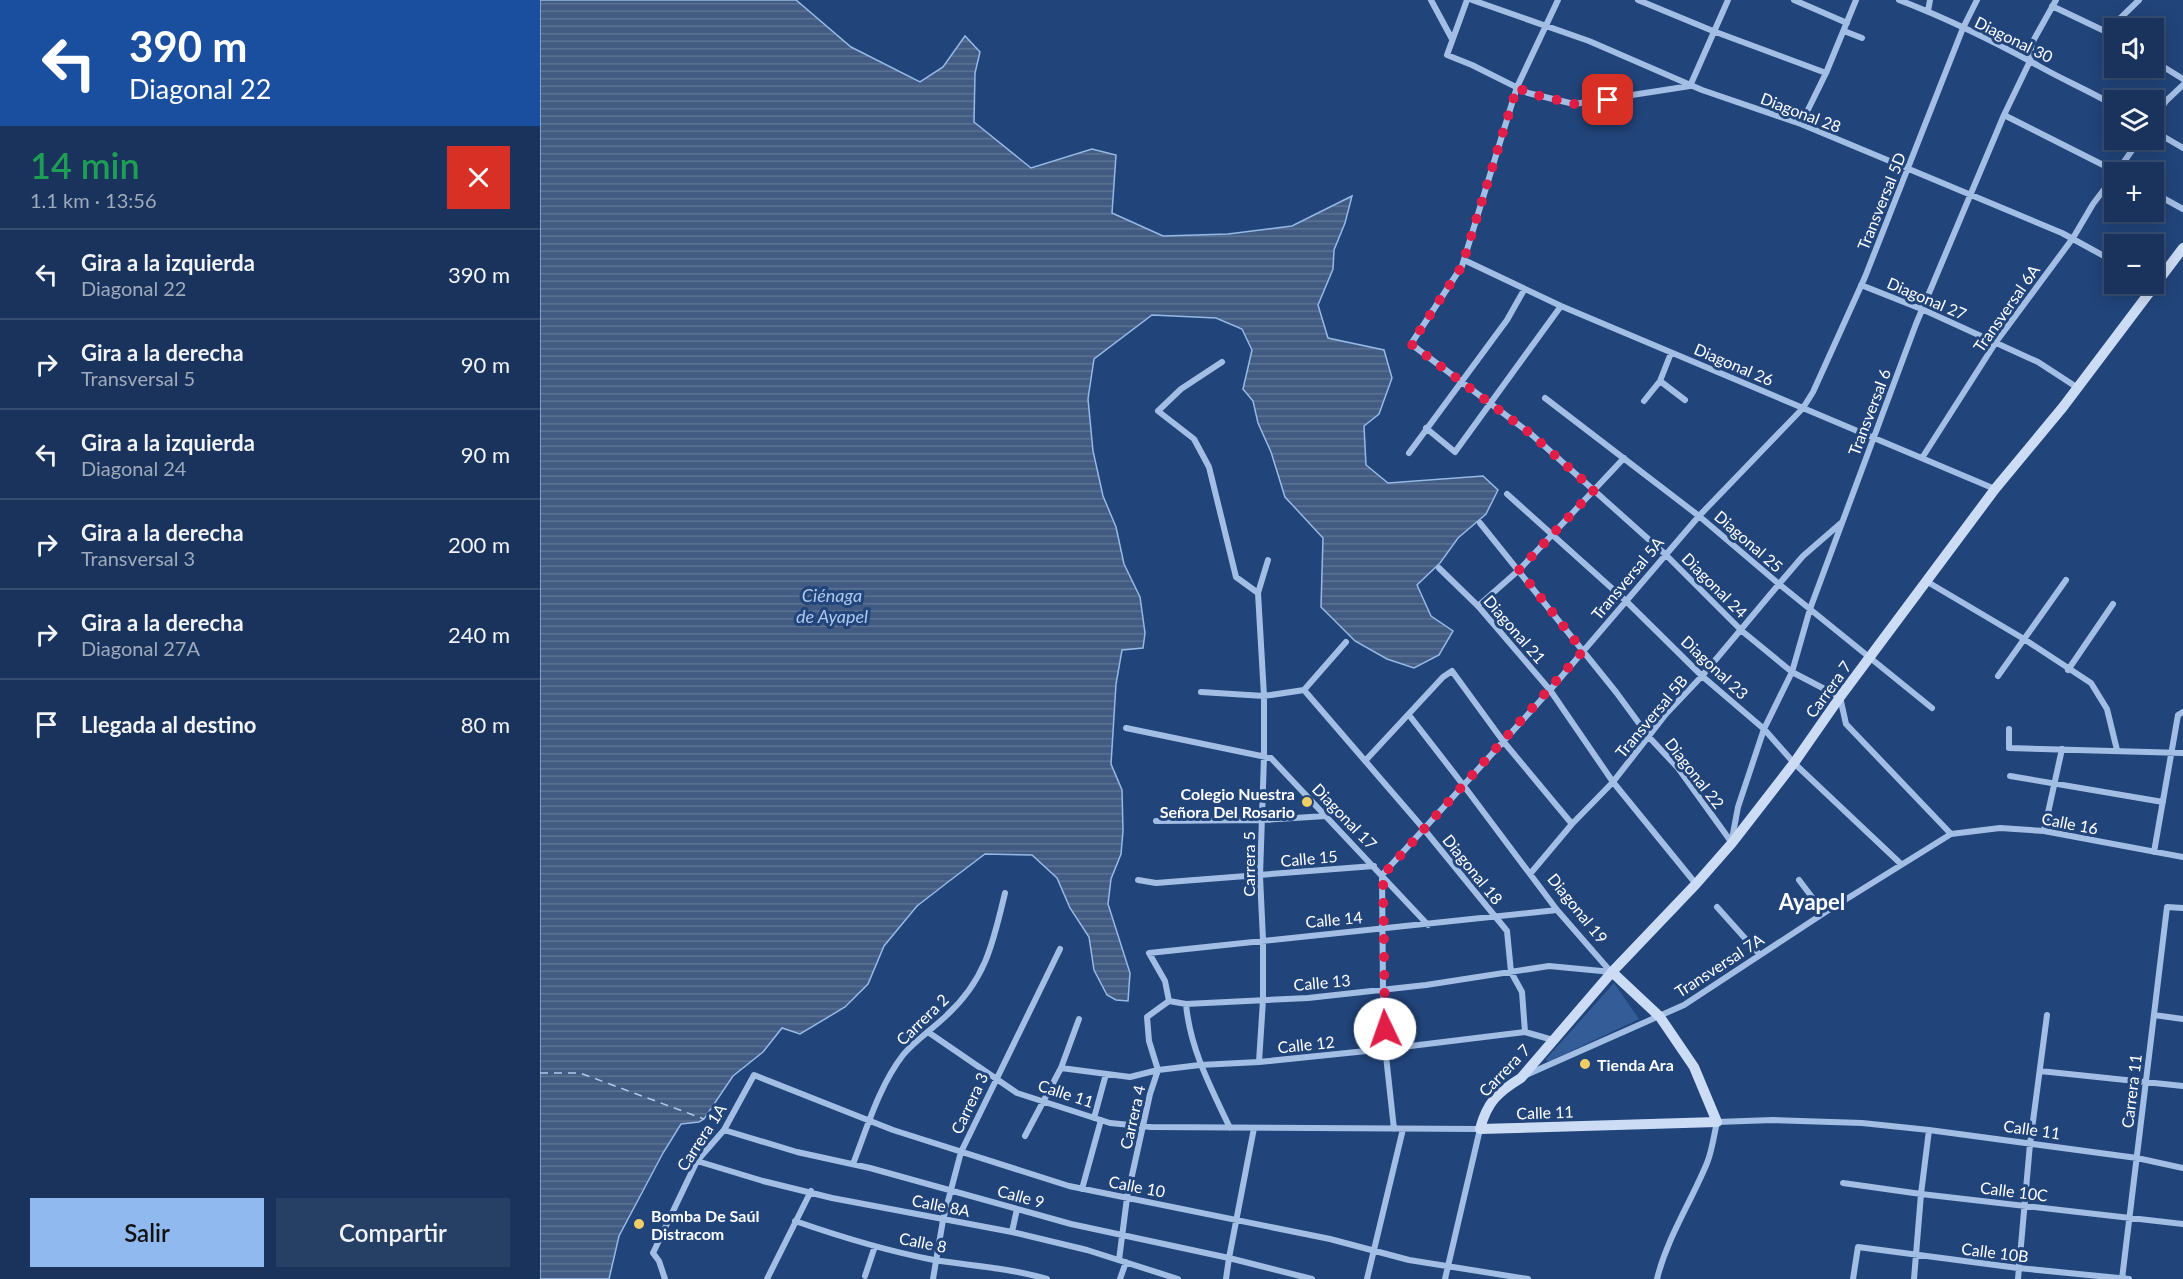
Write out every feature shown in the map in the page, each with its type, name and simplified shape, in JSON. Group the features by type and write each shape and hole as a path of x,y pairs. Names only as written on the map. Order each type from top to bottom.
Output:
{"main road":[{"name":"Carrera 7","path":"2164,272 2183,248"},
{"name":"Carrera 7","path":"1480,1129 1485,1112 1494,1098 1521,1078 1612,972 1732,843 1794,763 1840,697 1995,489 2078,388 2147,294"},
{"name":"Diagonal 19","path":"1612,972 1660,1017 1694,1067 1717,1122"},
{"name":"Calle 11","path":"1480,1129 1717,1122"}],"street":[{"path":"1431,0 1452,39"},
{"path":"1467,0 1447,55 1528,93 1574,104 1690,86 1728,0"},
{"name":"Diagonal 28","path":"1472,0 1589,41 1690,86 1801,124 2073,238 2104,256"},
{"path":"1464,260 1517,87 1558,0"},
{"path":"1638,0 1826,73"},
{"path":"1794,0 1847,23"},
{"path":"1801,124 1826,73 1856,0"},
{"name":"Diagonal 30","path":"1899,0 1963,28 2104,100"},
{"path":"1928,11 1930,0"},
{"name":"Transversal 5D","path":"1803,408 1813,392 1861,285 1963,28 1977,0"},
{"path":"2121,18 2139,0"},
{"path":"2054,3 2104,30"},
{"name":"Transversal 6","path":"1732,843 1738,807 1764,729 1792,672 1810,609 1873,439 2004,115 2030,61 2032,44 2054,3"},
{"path":"1844,31 1862,38"},
{"path":"2164,67 2183,79"},
{"path":"2164,104 2183,85"},
{"path":"2004,115 2104,167"},
{"path":"2164,137 2183,148"},
{"name":"Transversal 6A","path":"1922,458 1996,342 2073,238 2104,189"},
{"path":"2164,199 2183,209"},
{"name":"Diagonal 26","path":"1464,260 1524,290 1995,489"},
{"name":"Diagonal 24","path":"1464,260 1411,344 1531,434 1665,554 1742,631 1792,672 1840,697"},
{"name":"Diagonal 27","path":"1861,285 1996,342 2038,362 2078,388"},
{"path":"1409,453 1507,320 1524,290"},
{"path":"1426,428 1455,452 1562,306"},
{"path":"1644,401 1660,381 1671,352"},
{"path":"1222,362 1181,389 1158,411 1194,439 1209,467 1236,577 1258,593"},
{"path":"1660,381 1685,400"},
{"name":"Diagonal 25","path":"1545,398 1699,516 1779,585 1932,708"},
{"name":"Transversal 5A","path":"1383,875 1423,828 1550,690 1699,516 1803,408"},
{"path":"1478,606 1519,570 1624,458"},
{"name":"Diagonal 23","path":"1506,494 1626,601 1702,676 1764,729 1794,763 1901,864"},
{"name":"Diagonal 22","path":"1480,523 1648,736 1677,768 1732,843"},
{"name":"Transversal 5B","path":"1530,874 1572,824 1613,782 1666,714 1742,631 1803,556 1841,523"},
{"name":"Carrera 5","path":"1259,1062 1263,1000 1260,876 1264,696 1258,593 1268,560"},
{"name":"Diagonal 21","path":"1439,568 1478,606 1550,690 1613,782 1696,884"},
{"path":"1998,676 2066,580"},
{"path":"1926,581 2024,639 2091,683 2107,709 2117,750"},
{"path":"2068,670 2114,604"},
{"path":"1201,692 1264,696 1304,690 1346,642"},
{"path":"1365,761 1443,676 1452,670 1503,741 1572,824"},
{"name":"Diagonal 18","path":"1304,690 1423,828 1507,932 1511,972 1522,992 1525,1032"},
{"path":"1840,697 1846,724 1951,834"},
{"path":"2154,852 2171,752 2180,714"},
{"name":"Diagonal 19","path":"1409,715 1557,910 1612,972"},
{"path":"1126,728 1264,757"},
{"path":"2010,729 2009,748 2183,753"},
{"path":"2044,831 2062,748"},
{"name":"Diagonal 17","path":"1264,757 1271,758 1428,925"},
{"path":"2010,776 2163,802"},
{"path":"1156,821 1262,820 1326,816"},
{"name":"Calle 16","path":"1951,834 2000,828 2044,831 2183,857"},
{"name":"Transversal 7A","path":"1521,1078 1684,1005 1824,913 1951,834"},
{"name":"Calle 15","path":"1138,880 1156,883 1374,866"},
{"path":"1383,875 1383,990 1394,1129"},
{"path":"1799,880 1824,913"},
{"name":"Carrera 2","path":"853,1164 884,1087 903,1055 948,1014 974,986 991,950 1005,893"},
{"path":"1717,907 1760,955"},
{"name":"Carrera 11","path":"2125,1279 2129,1219 2167,907 2183,908"},
{"name":"Calle 14","path":"1169,1001 1165,981 1149,953 1557,910"},
{"name":"Carrera 3","path":"933,1279 943,1220 961,1152 1060,949"},
{"name":"Calle 13","path":"1169,1001 1186,1004 1308,998 1383,990 1550,966 1612,972"},
{"name":"Carrera 4","path":"1120,1279 1127,1198 1158,1070 1149,1041 1148,1017 1169,1001"},
{"path":"1186,1004 1188,1021 1200,1065 1230,1128"},
{"path":"2018,1279 2030,1144 2047,1015"},
{"path":"2154,1015 2183,1019"},
{"path":"1024,1136 1061,1068 1079,1019"},
{"name":"Calle 11","path":"928,1032 1017,1093 1097,1119 1143,1126 1480,1129"},
{"name":"Calle 12","path":"1061,1068 1130,1077 1158,1070 1200,1065 1259,1062 1525,1032 1553,1040"},
{"path":"2040,1071 2183,1086"},
{"path":"1083,1189 1106,1074"},
{"name":"Calle 10","path":"754,1075 870,1121 961,1152 1083,1189 1374,1250 1409,1260 1528,1279"},
{"name":"Carrera 1A","path":"665,1279 659,1261 653,1253 697,1161 724,1130 754,1075"},
{"name":"Calle 11","path":"1717,1122 1821,1120 1929,1130 2137,1158 2183,1168"},
{"path":"1657,1279 1660,1266 1686,1204 1708,1161 1717,1122"},
{"path":"1226,1279 1254,1128"},
{"path":"1367,1279 1403,1129"},
{"path":"1445,1279 1480,1129"},
{"name":"Calle 9","path":"724,1130 797,1152 853,1164 1017,1209 1311,1279"},
{"path":"1914,1279 1929,1130"},
{"name":"Calle 8A","path":"697,1161 763,1181 832,1198 1088,1250 1178,1279"},
{"name":"Calle 10C","path":"1843,1183 2183,1224"},
{"path":"767,1279 810,1191"},
{"path":"1012,1233 1017,1209"},
{"name":"Calle 8","path":"795,1221 876,1246 937,1260 1020,1271 1047,1279"},
{"path":"865,1276 876,1246"},
{"name":"Calle 10B","path":"1853,1279 1858,1247 2018,1268 2125,1279"},
{"path":"1019,1279 1020,1271"}],"shaded area":[{"path":"1614,983 1639,1019 1548,1062 1546,1059"}],"water":[{"name":"Ciénaga de Ayapel","path":"540,0 796,0 851,47 920,82 943,67 965,36 980,52 975,73 974,122 1031,168 1092,149 1116,155 1112,213 1163,236 1228,234 1292,226 1352,196 1345,223 1334,250 1333,269 1318,305 1328,338 1384,350 1392,378 1379,414 1364,426 1366,465 1388,483 1483,476 1498,490 1486,514 1458,538 1440,563 1417,585 1431,616 1453,631 1439,655 1414,668 1387,659 1355,641 1321,607 1323,538 1285,497 1271,452 1258,423 1253,401 1243,389 1252,350 1242,329 1216,318 1152,315 1094,359 1088,399 1093,451 1103,496 1116,527 1124,564 1140,597 1145,633 1143,648 1122,650 1116,684 1111,764 1122,790 1123,831 1121,854 1111,879 1108,904 1130,973 1128,1001 1116,1000 1107,995 1094,970 1089,937 1070,908 1057,878 1032,855 985,854 917,906 884,946 868,984 845,1007 800,1034 782,1028 763,1052 733,1076 704,1119 699,1122 681,1124 619,1236 609,1279 540,1279"}],"ferry route":[{"path":"540,1073 580,1073 704,1119"}],"place":[{"name":"Colegio Nuestra Señora Del Rosario","path":"1307,802"},
{"name":"Tienda Ara","path":"1585,1064"},
{"name":"Bomba De Saúl Distracom","path":"639,1224"}],"district":[{"name":"Ayapel","path":"1812,901"}],"route":[{"path":"1385,1029 1383,875 1583,651 1519,570 1594,490 1531,434 1411,344 1462,266 1517,87 1528,93 1574,104 1608,100"}]}
